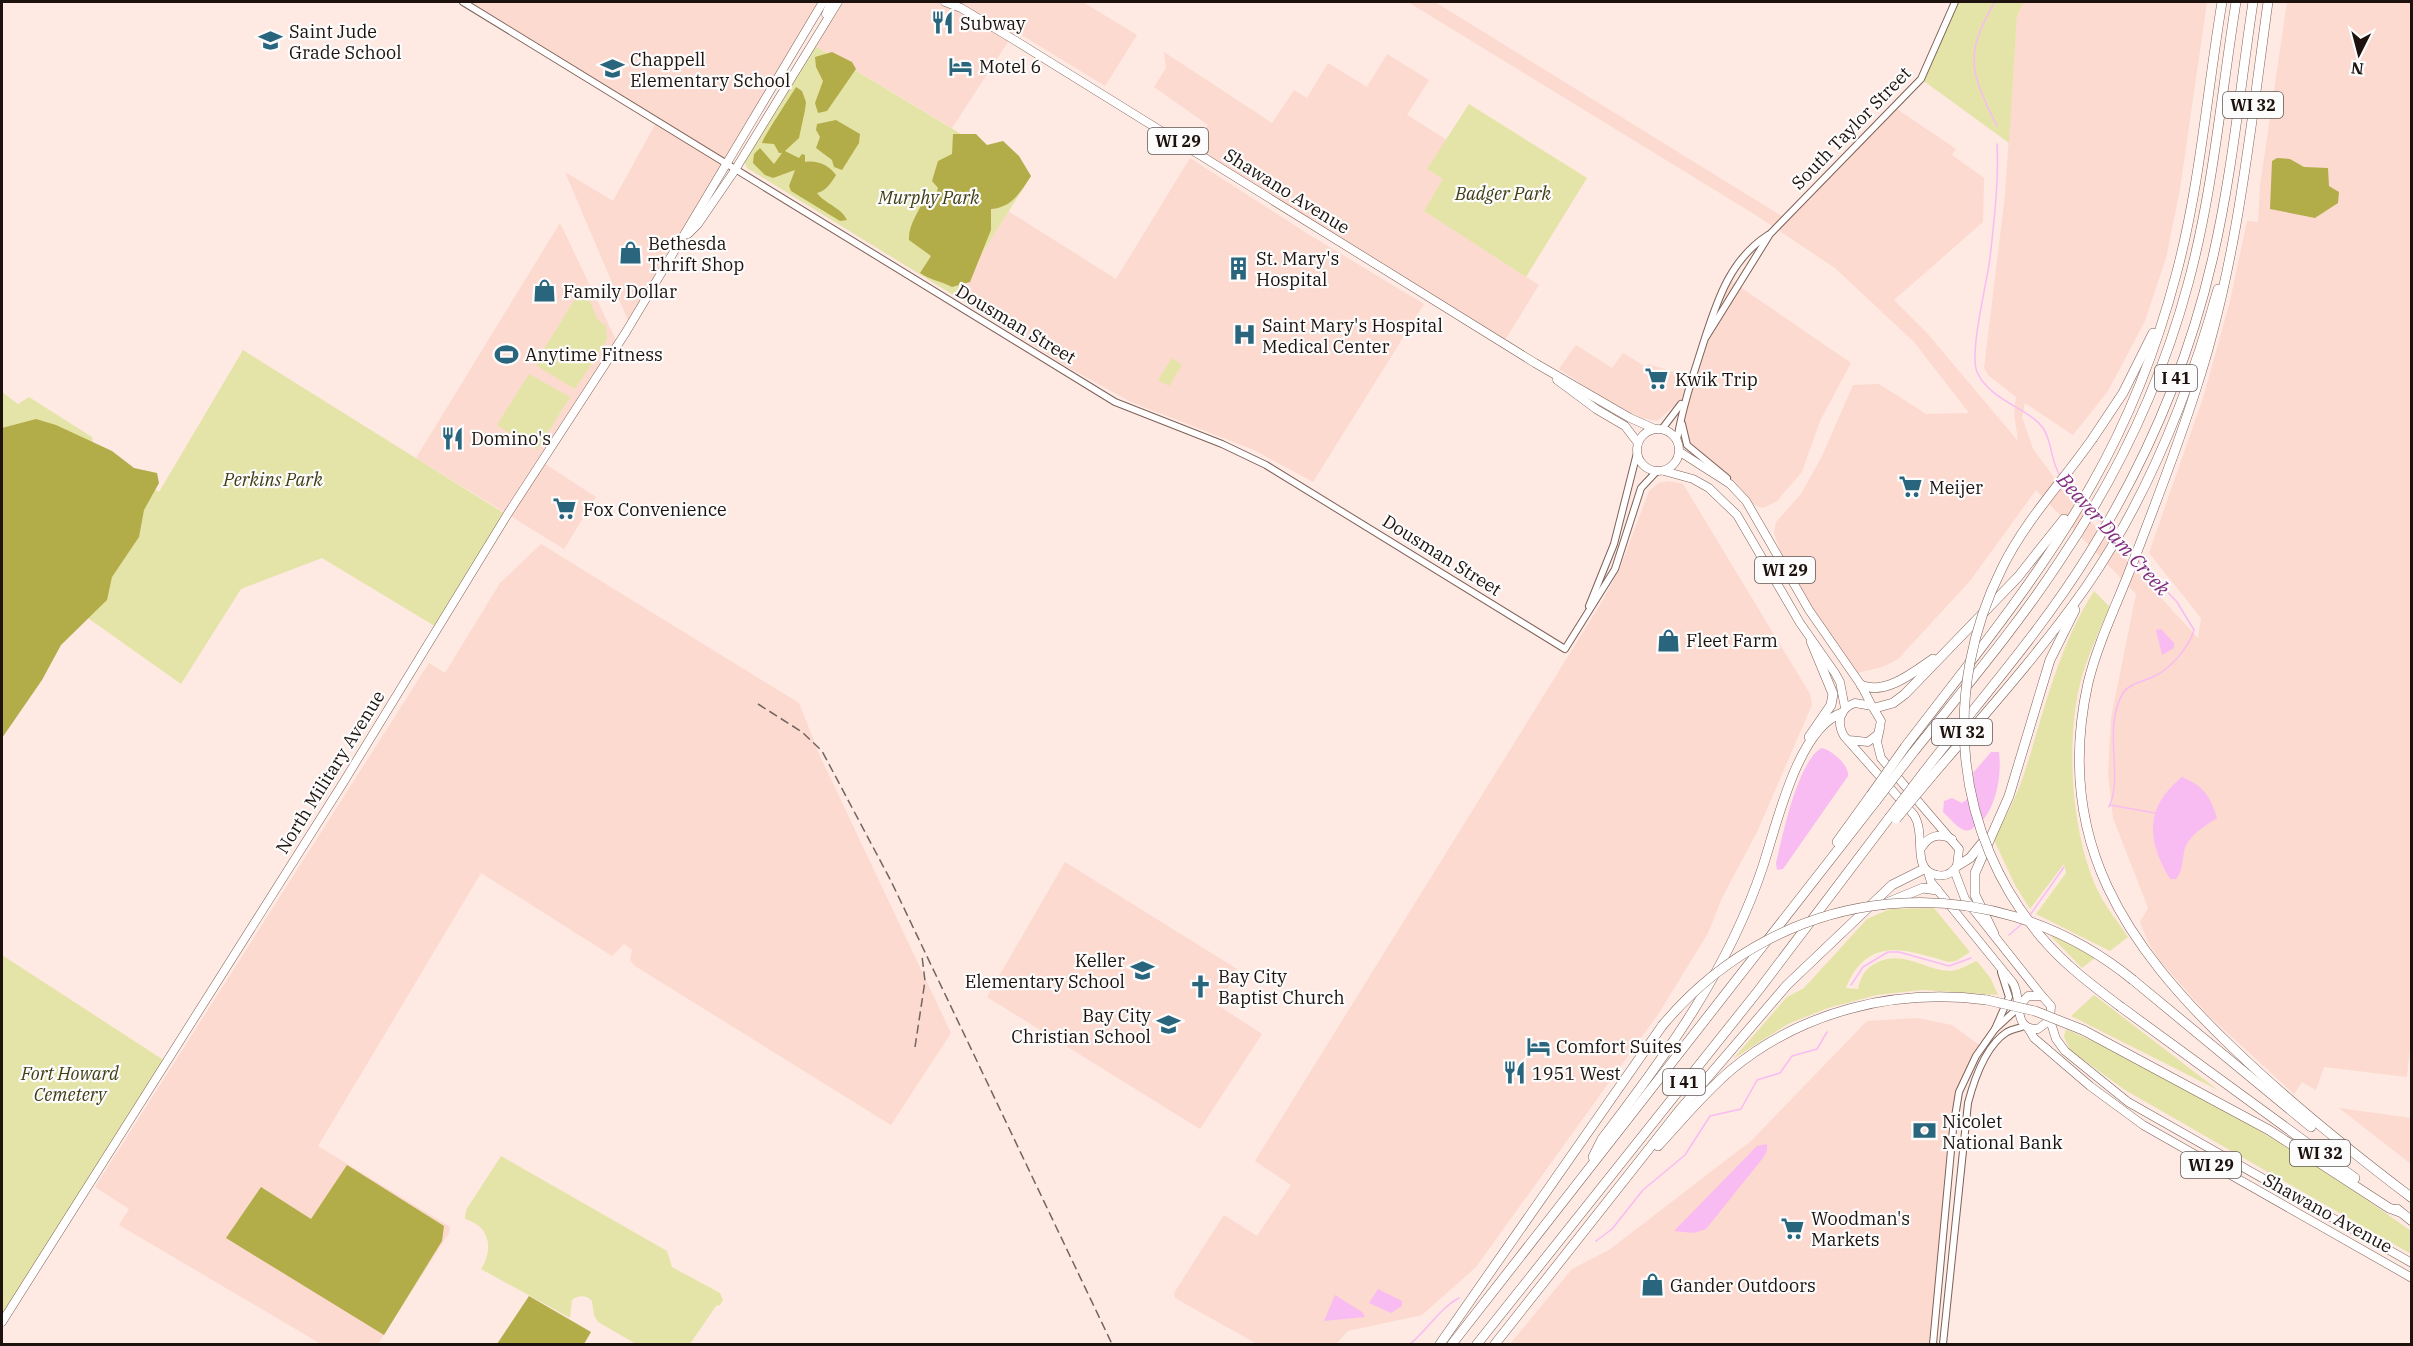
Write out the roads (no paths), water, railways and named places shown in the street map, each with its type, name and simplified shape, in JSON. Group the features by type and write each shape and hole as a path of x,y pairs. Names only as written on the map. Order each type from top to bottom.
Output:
{"highway":[{"name":"WI 32","path":"2221,2 2186,230 2164,316 2153,332 2123,393 2013,548 1992,589 1969,657 1964,692 1963,738 1974,811 1991,858 2008,890 2028,920 2059,957 2121,1007 2412,1221"},
{"name":"I 41","path":"1452,1344 1662,1077 1711,1011 1752,963 1909,751 2024,613 2061,560 2098,499 2139,417 2169,344 2200,232 2235,2"},
{"name":"I 41","path":"1477,1344 1927,775 2043,621 2076,574 2113,514 2148,444 2178,374 2197,315 2223,204 2253,2"},
{"name":"WI 32","path":"2268,3 2240,204 2221,304 2180,438 2095,659 2087,692 2081,729 2081,778 2086,820 2109,892 2143,950 2192,1007 2264,1078 2412,1200"},
{"path":"1927,775 2029,663 2086,586 2124,525 2160,454 2189,383 2234,235"},
{"path":"1909,751 2091,482 2110,449 2143,377 2164,316"},
{"path":"1874,707 1898,700 2047,550"},
{"path":"1994,934 1976,898 1973,880 1980,859 2001,815 2048,667 2086,586"},
{"path":"1587,1170 1599,1144 1683,1028 1728,953 1750,903 1799,759 1810,735 1833,700 1832,687 1811,641"},
{"path":"1861,685 1872,688 1886,685 1943,654"},
{"path":"1799,759 1824,726 1844,710"},
{"path":"1956,868 1974,854 2001,815"},
{"path":"1495,1344 1623,1181 1765,1010 1795,978 1899,879 1927,870"},
{"path":"1857,920 1873,909 1915,890 1928,887 1937,890"},
{"path":"1440,1344 1662,1026 1711,977 1763,942 1822,917 1895,903 1960,904 2027,919 2084,945 2133,980 2297,1116 2412,1200"},
{"path":"1623,1181 1635,1173 1718,1082 1746,1059 1784,1035 1827,1016 1879,1002 1932,996 1987,1000 2035,1011 2083,1030 2252,1120 2389,1209 2400,1212"}],"main road":[{"name":"North Military Avenue","path":"2,1322 684,238 823,2"},
{"path":"821,30 831,2"},
{"name":"North Military Avenue","path":"684,238 698,224 735,170 838,2"},
{"name":"Shawano Avenue","path":"945,2 960,5 1535,363 1630,418 1659,429"},
{"name":"Shawano Avenue","path":"1535,363 1596,410 1625,426 1638,443"},
{"path":"1637,453 1638,443 1644,433 1659,429"},
{"name":"WI 29","path":"1659,429 1677,440"},
{"path":"1661,471 1675,464 1680,452 1677,440"},
{"name":"WI 29","path":"1680,452 1730,484 1746,501 1826,639 1861,685 1874,707"},
{"name":"WI 29","path":"1637,453 1644,466 1693,479 1724,500 1745,527 1811,641 1840,682 1844,710"},
{"path":"1856,703 1874,707 1879,714 1880,728 1877,742 1881,758 1952,839 1960,855 1956,868 1965,899 2051,1006 2050,1020 2038,1029 2026,1027 2019,1018 2016,988 1931,882 1920,851 1921,829 1914,815 1841,731 1844,710 1856,703"},
{"path":"1849,740 1855,743 1868,742 1880,728"},
{"path":"1920,851 1933,836 1946,836 1952,839"},
{"path":"1927,870 1942,876 1956,868"},
{"path":"2019,1007 2028,996 2042,996"},
{"name":"Shawano Avenue","path":"2050,1020 2056,1039 2065,1051 2128,1102 2412,1263"},
{"name":"Shawano Avenue","path":"2026,1027 2034,1038 2090,1086 2143,1125 2412,1278"}],"street":[{"name":"Dousman Street","path":"463,2 1115,402 1222,444 1266,465 1565,649 1585,615"},
{"name":"South Taylor Street","path":"1659,429 1673,418 1684,398 1727,278 1752,247 1770,234 1921,79 1955,2"},
{"name":"South Taylor Street","path":"1706,337 1770,234"},
{"name":"South Taylor Street","path":"1677,440 1684,398"},
{"path":"1682,412 1687,445 1737,487 1746,501"},
{"path":"1585,615 1614,544 1637,453"},
{"path":"1585,615 1605,587 1620,558 1641,488 1661,471"},
{"path":"1933,1344 1956,1108 1966,1075 1994,1031 2009,997 2001,972"},
{"path":"1994,1031 2019,1007"},
{"path":"1943,1344 1968,1103 1978,1071 1996,1043 2008,1031 2026,1027"}],"waterway":[{"name":"Beaver Dam Creek","path":"1995,2 1978,36 1974,64 1981,92 1997,126"},
{"name":"Beaver Dam Creek","path":"1997,144 1990,258 1977,334 1975,362 1977,372 1991,390 2029,415 2043,428 2060,475"},
{"name":"Beaver Dam Creek","path":"2065,481 2079,498"},
{"name":"Beaver Dam Creek","path":"2095,515 2102,522"},
{"name":"Beaver Dam Creek","path":"2120,541 2133,555"},
{"name":"Beaver Dam Creek","path":"2109,807 2115,781 2114,721 2123,693 2167,668 2184,650 2194,630 2177,602 2138,561"},
{"path":"2110,805 2155,813"},
{"name":"Beaver Dam Creek","path":"2030,915 2064,867"},
{"name":"Beaver Dam Creek","path":"2009,935 2023,923"},
{"name":"Beaver Dam Creek","path":"1851,985 1863,967 1888,952 1899,952 1949,966 1971,958"},
{"name":"Beaver Dam Creek","path":"1596,1241 1612,1229 1643,1190 1685,1155 1710,1116 1741,1109 1757,1080 1780,1073 1792,1056 1817,1049 1827,1032"},
{"name":"Beaver Dam Creek","path":"1410,1344 1446,1307 1459,1298"}],"railway":[{"path":"758,704 802,732 822,751 891,881 1112,1344"},
{"path":"915,1047 925,981 922,956"}],"place":[{"name":"Subway","path":"942,23"},
{"name":"Saint Jude Grade School","path":"271,41"},
{"name":"Motel 6","path":"961,66"},
{"name":"Chappell Elementary School","path":"612,69"},
{"name":"Bethesda Thrift Shop","path":"630,253"},
{"name":"St. Mary's Hospital","path":"1238,268"},
{"name":"Family Dollar","path":"545,291"},
{"name":"Saint Mary's Hospital Medical Center","path":"1244,335"},
{"name":"Anytime Fitness","path":"507,354"},
{"name":"Kwik Trip","path":"1657,379"},
{"name":"Domino's","path":"453,438"},
{"name":"Meijer","path":"1911,487"},
{"name":"Fox Convenience","path":"565,509"},
{"name":"Fleet Farm","path":"1668,640"},
{"name":"Keller Elementary School","path":"1143,970"},
{"name":"Bay City Baptist Church","path":"1200,986"},
{"name":"Bay City Christian School","path":"1169,1025"},
{"name":"Comfort Suites","path":"1538,1046"},
{"name":"1951 West","path":"1514,1073"},
{"name":"Nicolet National Bank","path":"1924,1131"},
{"name":"Woodman's Markets","path":"1793,1228"},
{"name":"Gander Outdoors","path":"1652,1285"}],"park label":[{"name":"Badger Park","path":"1503,193"},
{"name":"Murphy Park","path":"929,197"},
{"name":"Perkins Park","path":"273,479"},
{"name":"Fort Howard Cemetery","path":"70,1083"}]}
